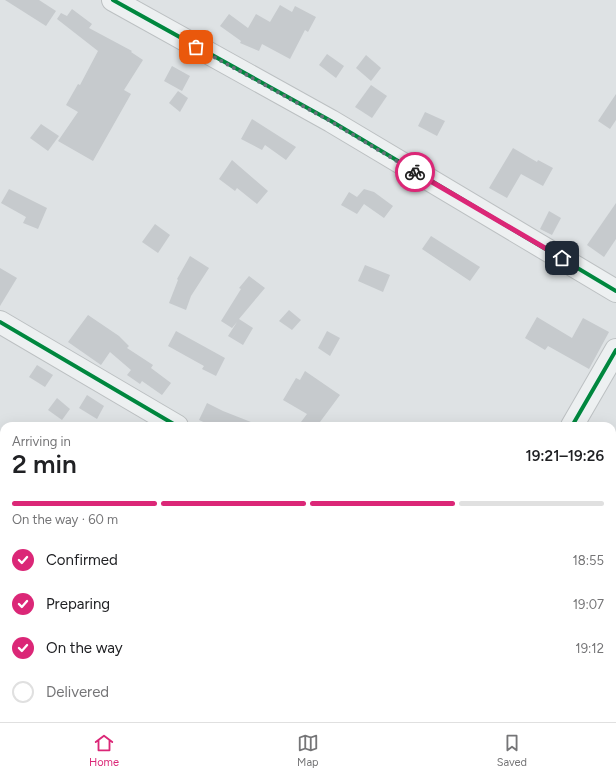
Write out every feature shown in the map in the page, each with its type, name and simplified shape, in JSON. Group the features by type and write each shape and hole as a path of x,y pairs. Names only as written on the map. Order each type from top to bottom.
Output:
{"street":[{"path":"113,0 330,121 616,291"},
{"path":"0,322 170,422"},
{"path":"574,422 616,350"}],"building":[{"path":"5,0 39,0 56,11 46,26"},
{"path":"280,5 292,12 295,6 316,17 308,32 305,30 290,59 262,44 259,51 240,43 241,41 220,26 229,14 248,28 256,14 270,22"},
{"path":"72,9 92,24 89,28 132,51 131,52 143,60 124,90 131,94 93,161 58,141 78,112 66,105 78,84 80,85 98,51 57,19 61,13 67,16"},
{"path":"327,54 344,66 336,78 319,65"},
{"path":"366,55 381,68 371,81 356,68"},
{"path":"172,66 190,76 182,91 164,81"},
{"path":"371,85 387,96 372,118 355,107"},
{"path":"178,91 188,98 180,112 169,103"},
{"path":"616,94 616,120 610,129 598,121"},
{"path":"425,112 445,121 437,136 418,126"},
{"path":"252,119 296,147 286,160 265,145 262,150 241,139"},
{"path":"41,124 59,136 48,151 30,138"},
{"path":"513,148 537,162 538,160 553,168 543,186 521,174 507,198 489,188"},
{"path":"232,160 268,191 257,204 237,188 235,191 219,179"},
{"path":"9,189 47,208 38,229 23,223 26,217 1,203"},
{"path":"364,189 374,192 393,206 384,218 364,204 357,214 341,205 349,192 357,197"},
{"path":"616,203 616,239 604,257 587,245"},
{"path":"549,211 561,218 552,235 540,229"},
{"path":"155,224 170,235 158,253 142,242"},
{"path":"431,236 480,267 470,281 422,249"},
{"path":"190,256 209,268 191,296 186,310 169,303 178,280 177,279"},
{"path":"365,265 390,275 383,292 358,281"},
{"path":"0,268 17,278 0,306"},
{"path":"249,276 265,288 239,319 253,328 243,345 228,336 237,322 232,328 221,321 241,289 239,288"},
{"path":"289,310 301,320 292,330 279,321"},
{"path":"88,315 119,336 129,346 127,348 153,365 151,368 171,383 162,395 142,381 140,384 127,375 131,370 110,352 101,365 68,342"},
{"path":"537,317 572,338 583,318 609,332 589,369 548,346 545,350 525,338"},
{"path":"176,331 225,358 216,376 202,369 204,366 168,346"},
{"path":"327,331 340,338 330,356 318,348"},
{"path":"37,365 53,375 45,387 29,377"},
{"path":"305,371 340,395 320,422 301,422 307,414 283,400 296,378 300,380"},
{"path":"87,395 104,406 97,419 79,408"},
{"path":"57,398 70,409 62,420 48,410"},
{"path":"207,403 251,422 203,422 199,420"}],"cycle path":[{"path":"113,0 331,121 616,291"},
{"path":"0,322 170,422"},
{"path":"574,422 616,350"}],"way so far":[{"path":"196,47 330,121 415,172"}],"route":[{"path":"415,172 562,258"}]}
